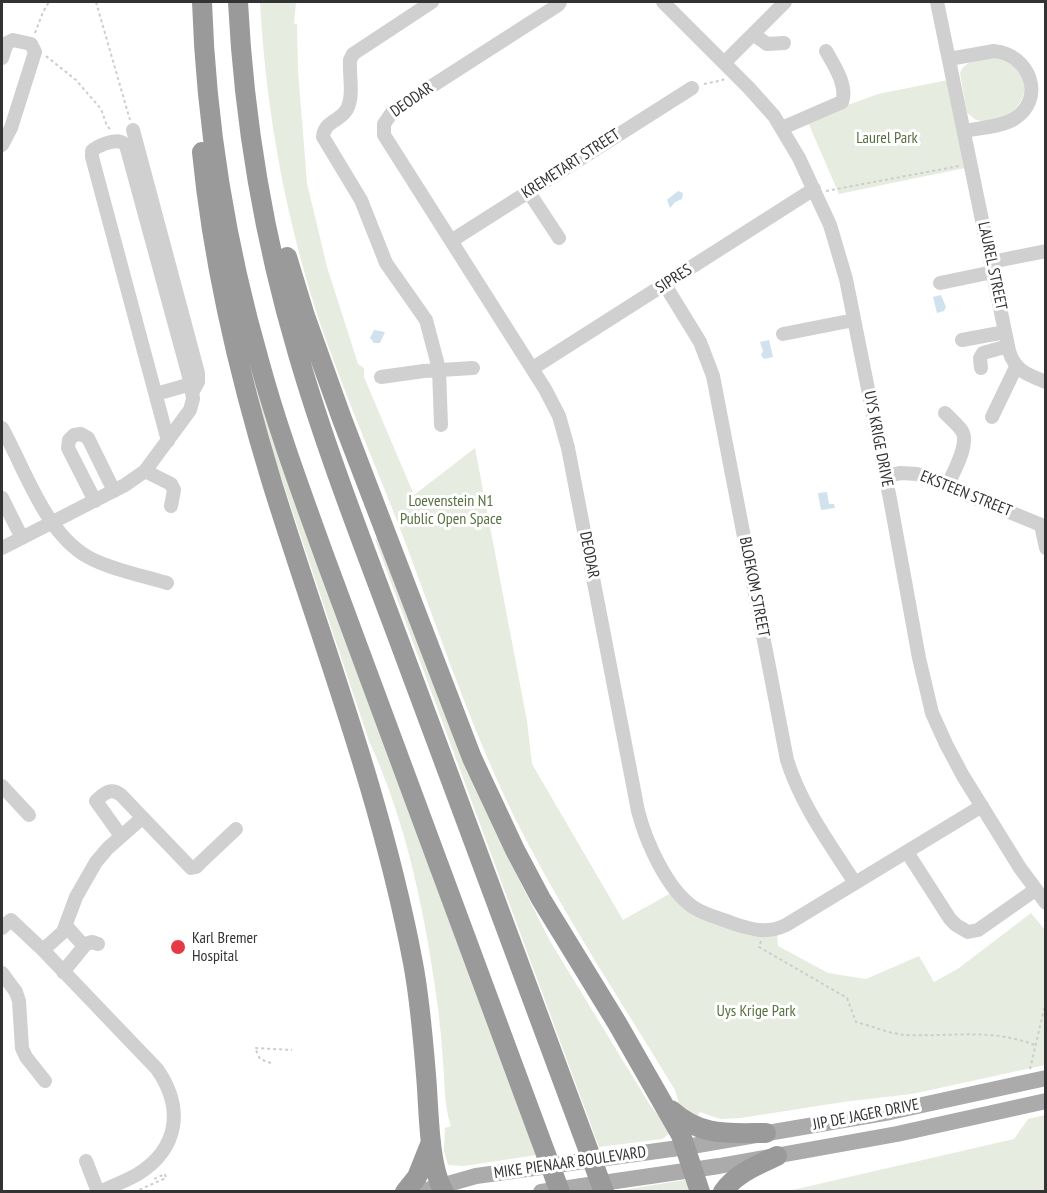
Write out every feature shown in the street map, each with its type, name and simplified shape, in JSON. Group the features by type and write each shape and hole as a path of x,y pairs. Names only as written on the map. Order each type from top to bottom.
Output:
{"highway":[{"path":"201,2 210,112 222,200 260,364 287,452 329,569 560,1191"},
{"path":"201,2 198,113 210,218 225,302 241,371 272,482 369,779 390,854 413,965 422,1023 432,1141 442,1188"},
{"path":"238,2 245,95 254,160 275,267 297,352 323,436 604,1191"},
{"path":"245,95 302,308 379,517 472,758 515,850 541,899 617,1023 686,1147 700,1191"},
{"path":"659,1097 683,1120 699,1129 719,1133 766,1133"},
{"path":"405,1191 417,1177 432,1141"},
{"path":"723,1191 740,1175 777,1156"}],"main road":[{"name":"JIP DE JAGER DRIVE","path":"686,1147 890,1112 1046,1078"},
{"name":"JIP DE JAGER DRIVE","path":"694,1170 897,1134 1046,1101"},
{"name":"MIKE PIENAAR BOULEVARD","path":"420,1191 442,1188 476,1176 686,1147"},
{"name":"MIKE PIENAAR BOULEVARD","path":"541,1191 694,1170"}],"street":[{"path":"432,2 351,57 349,104 346,111 326,126 323,137 361,200 386,263 426,320 439,369 441,425"},
{"name":"DEODAR","path":"561,2 393,111 386,119 384,129 386,140 533,368 555,406 566,438 638,812 647,840 674,887 693,907 751,930 765,931"},
{"name":"UYS KRIGE DRIVE","path":"663,2 762,101 782,128 830,225 841,256 919,658 932,713 946,744 982,806 1035,890 1046,903"},
{"path":"724,63 785,2"},
{"name":"LAUREL STREET","path":"937,2 1008,346 1016,367"},
{"path":"753,34 767,44 784,43"},
{"path":"2,58 5,46 10,41 17,40 33,48 10,128 2,145"},
{"path":"782,128 842,102 844,97 839,75 826,51"},
{"path":"949,59 1001,51 1015,57 1020,62 1030,82 1028,103 1013,119 1007,123 964,131"},
{"name":"KREMETART STREET","path":"451,241 692,88"},
{"path":"133,130 198,373 198,382 192,388 156,394"},
{"path":"2,548 114,491 145,471 168,441 190,410 192,388 128,149 118,141 97,147 92,151 92,157 168,441"},
{"name":"SIPRES","path":"533,368 814,189"},
{"path":"528,191 559,238"},
{"path":"940,283 1046,251"},
{"name":"BLOEKOM STREET","path":"665,285 700,342 713,376 787,760 810,811 855,884"},
{"path":"783,334 854,320"},
{"path":"962,340 1005,332"},
{"path":"981,368 982,353 1008,346"},
{"path":"992,417 1016,367 1028,376 1046,382"},
{"path":"381,378 439,369 473,368"},
{"path":"945,413 961,429 965,437 962,453 947,486"},
{"path":"2,428 7,447 51,523 77,550 89,558 167,583"},
{"path":"95,501 68,448 69,440 74,435 81,434 88,438 114,491"},
{"path":"145,471 171,484 174,490 171,506"},
{"name":"EKSTEEN STREET","path":"885,477 901,472 913,473 1043,526"},
{"path":"2,498 22,538"},
{"path":"1043,526 1046,548"},
{"path":"2,786 28,815"},
{"path":"121,836 96,801 111,791 118,792 192,868 236,829"},
{"path":"765,931 786,925 982,806"},
{"path":"43,950 63,932 86,878 108,848 142,818"},
{"path":"907,852 950,919 956,926 968,932 978,930 1035,890"},
{"path":"2,928 11,920 43,950 157,1070 168,1087 174,1107 174,1117 171,1138 160,1155 139,1173 99,1191 86,1161"},
{"path":"63,972 91,945 66,926"},
{"path":"2,973 16,992 19,1001 22,1048 26,1057 45,1081"}],"path":[{"path":"49,2 43,12 33,48 46,55 75,80 101,109 107,126 116,134 118,141"},
{"path":"96,2 133,130"},
{"path":"692,88 723,80 724,63"},
{"path":"814,189 828,191 971,164"},
{"path":"765,931 759,946 846,998 856,1022 904,1035 975,1034 1014,1037 1035,1045"},
{"path":"1030,1070 1046,1001"},
{"path":"271,1063 260,1059 255,1048 292,1050"}],"green space":[{"path":"260,2 296,2 294,24 297,24 298,71 307,183 327,267 358,364 364,368 364,377 414,495 475,448 527,721 532,764 623,920 671,893 703,919 750,936 777,935 778,946 828,973 866,979 919,956 934,982 959,968 1031,913 1045,930 1045,1065 912,1094 741,1118 720,1119 700,1112 694,1121 680,1108 675,1090 559,901 505,797 471,717 338,373 309,286 288,206 267,84"},
{"path":"994,56 1010,61 1020,71 1024,82 1024,94 1018,106 1008,115 994,120 976,120 967,113 960,73 970,62"},
{"name":"Laurel Park","path":"948,80 965,168 839,194 807,120 878,94"},
{"path":"244,340 537,1155 464,1166 448,1165 444,1151 445,1128 451,1126 446,1103 438,1008 428,940 413,872 394,805 369,741 273,453 260,410"},
{"path":"379,538 476,789 505,852 550,941 650,1105 670,1133 662,1139 599,1147 375,539"},
{"path":"1045,1115 1045,1191 788,1191 1014,1139 1028,1119"},
{"path":"685,1180 693,1191 616,1191"}],"water":[{"path":"678,191 683,193 682,199 670,208 667,200"},
{"path":"941,295 946,307 944,311 937,313 933,297"},
{"path":"374,330 385,332 380,343 374,343 370,338"},
{"path":"769,340 773,357 764,359 761,355 763,351 760,342"},
{"path":"827,492 829,504 834,504 835,508 821,510 818,493"}],"place":[{"name":"Karl Bremer Hospital","path":"178,947"}],"park label":[{"name":"Loevenstein N1 Public Open Space","path":"451,510"},
{"name":"Uys Krige Park","path":"756,1011"}]}
